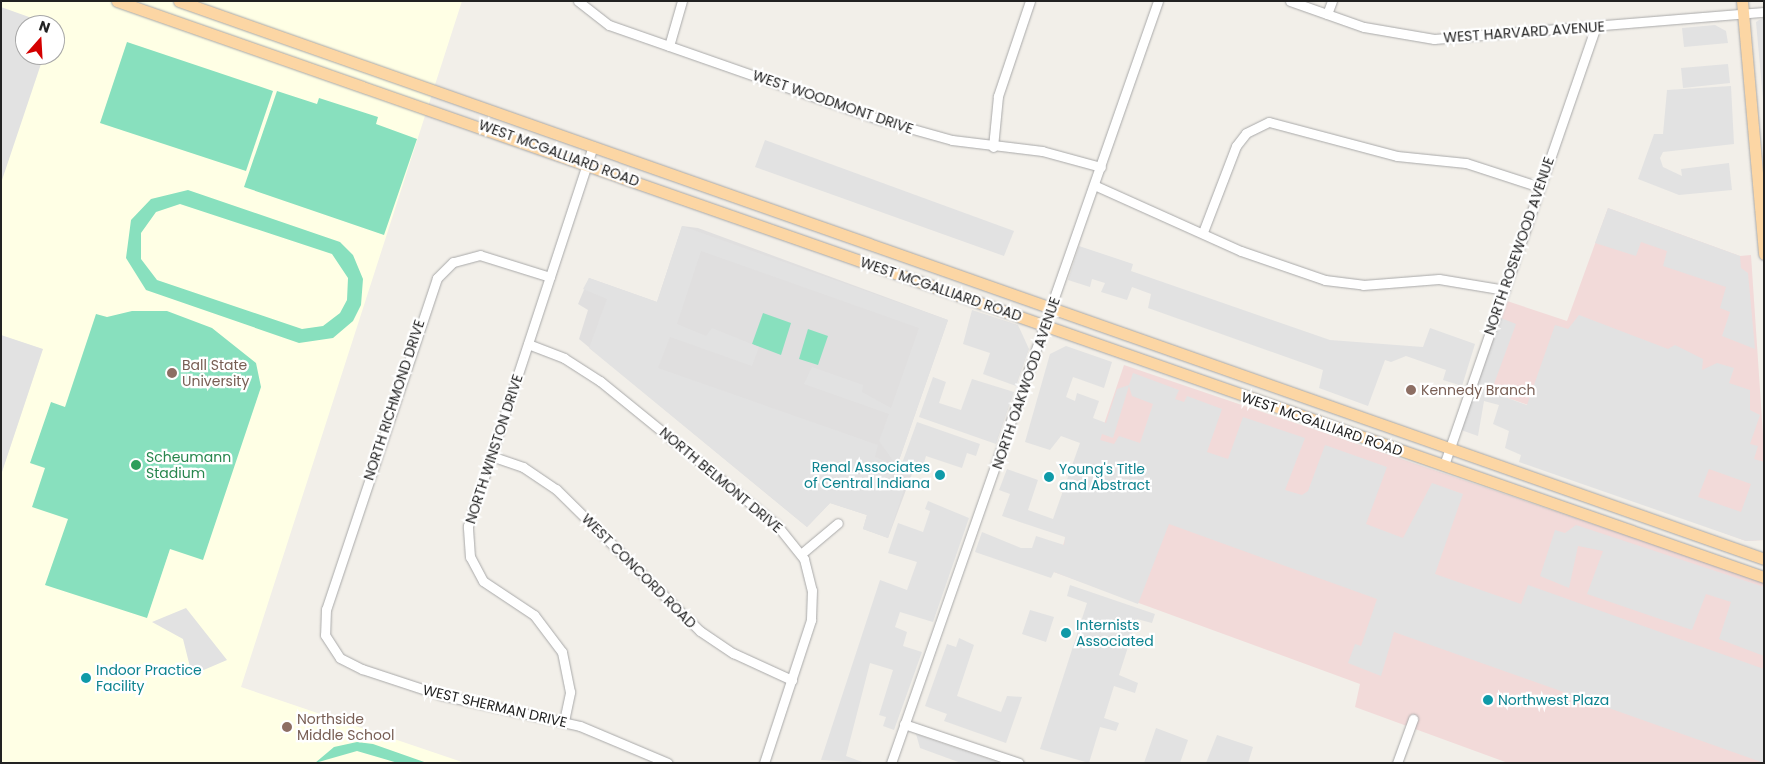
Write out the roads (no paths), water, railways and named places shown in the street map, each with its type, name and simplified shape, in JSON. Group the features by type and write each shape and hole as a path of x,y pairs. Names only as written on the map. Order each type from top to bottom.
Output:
{"main road":[{"name":"WEST MCGALLIARD ROAD","path":"117,1 1764,577"},
{"name":"WEST MCGALLIARD ROAD","path":"179,1 1052,310 1764,559"},
{"path":"1743,7 1764,254"}],"street":[{"name":"WEST WOODMONT DRIVE","path":"578,1 597,20 923,133 993,146 1042,151 1101,168"},
{"path":"669,46 682,1"},
{"path":"993,146 998,96 1030,1"},
{"name":"NORTH OAKWOOD AVENUE","path":"891,763 1047,326 1158,1"},
{"name":"WEST HARVARD AVENUE","path":"1290,1 1393,34 1434,39 1596,27 1743,7 1764,12"},
{"path":"1327,14 1332,1"},
{"name":"NORTH ROSEWOOD AVENUE","path":"1444,465 1596,27"},
{"path":"1203,232 1236,146 1246,133 1269,122 1397,156 1466,163 1540,187"},
{"name":"NORTH WINSTON DRIVE","path":"564,721 570,681 557,642 534,615 490,589 470,557 468,526 593,146"},
{"path":"1094,186 1203,232 1325,280 1364,285 1440,279 1505,290"},
{"name":"NORTH RICHMOND DRIVE","path":"328,642 326,609 437,278 453,262 480,255 550,277"},
{"name":"NORTH BELMONT DRIVE","path":"528,344 564,358 600,381 776,524 801,554 811,584 813,610 764,763"},
{"name":"WEST CONCORD ROAD","path":"491,456 523,468 556,489 700,631 733,654 792,680"},
{"path":"801,554 838,523"},
{"name":"WEST SHERMAN DRIVE","path":"328,642 353,666 410,686 564,721 668,763"},
{"path":"1397,763 1413,720"},
{"path":"904,724 1019,763"}],"place":[{"name":"Ball State University","path":"172,373"},
{"name":"Kennedy Branch","path":"1411,390"},
{"name":"Scheumann Stadium","path":"136,465"},
{"name":"Renal Associates of Central Indiana","path":"940,475"},
{"name":"Young's Title and Abstract","path":"1049,477"},
{"name":"Internists Associated","path":"1066,633"},
{"name":"Indoor Practice Facility","path":"86,678"},
{"name":"Northwest Plaza","path":"1488,700"},
{"name":"Northside Middle School","path":"287,727"}]}
